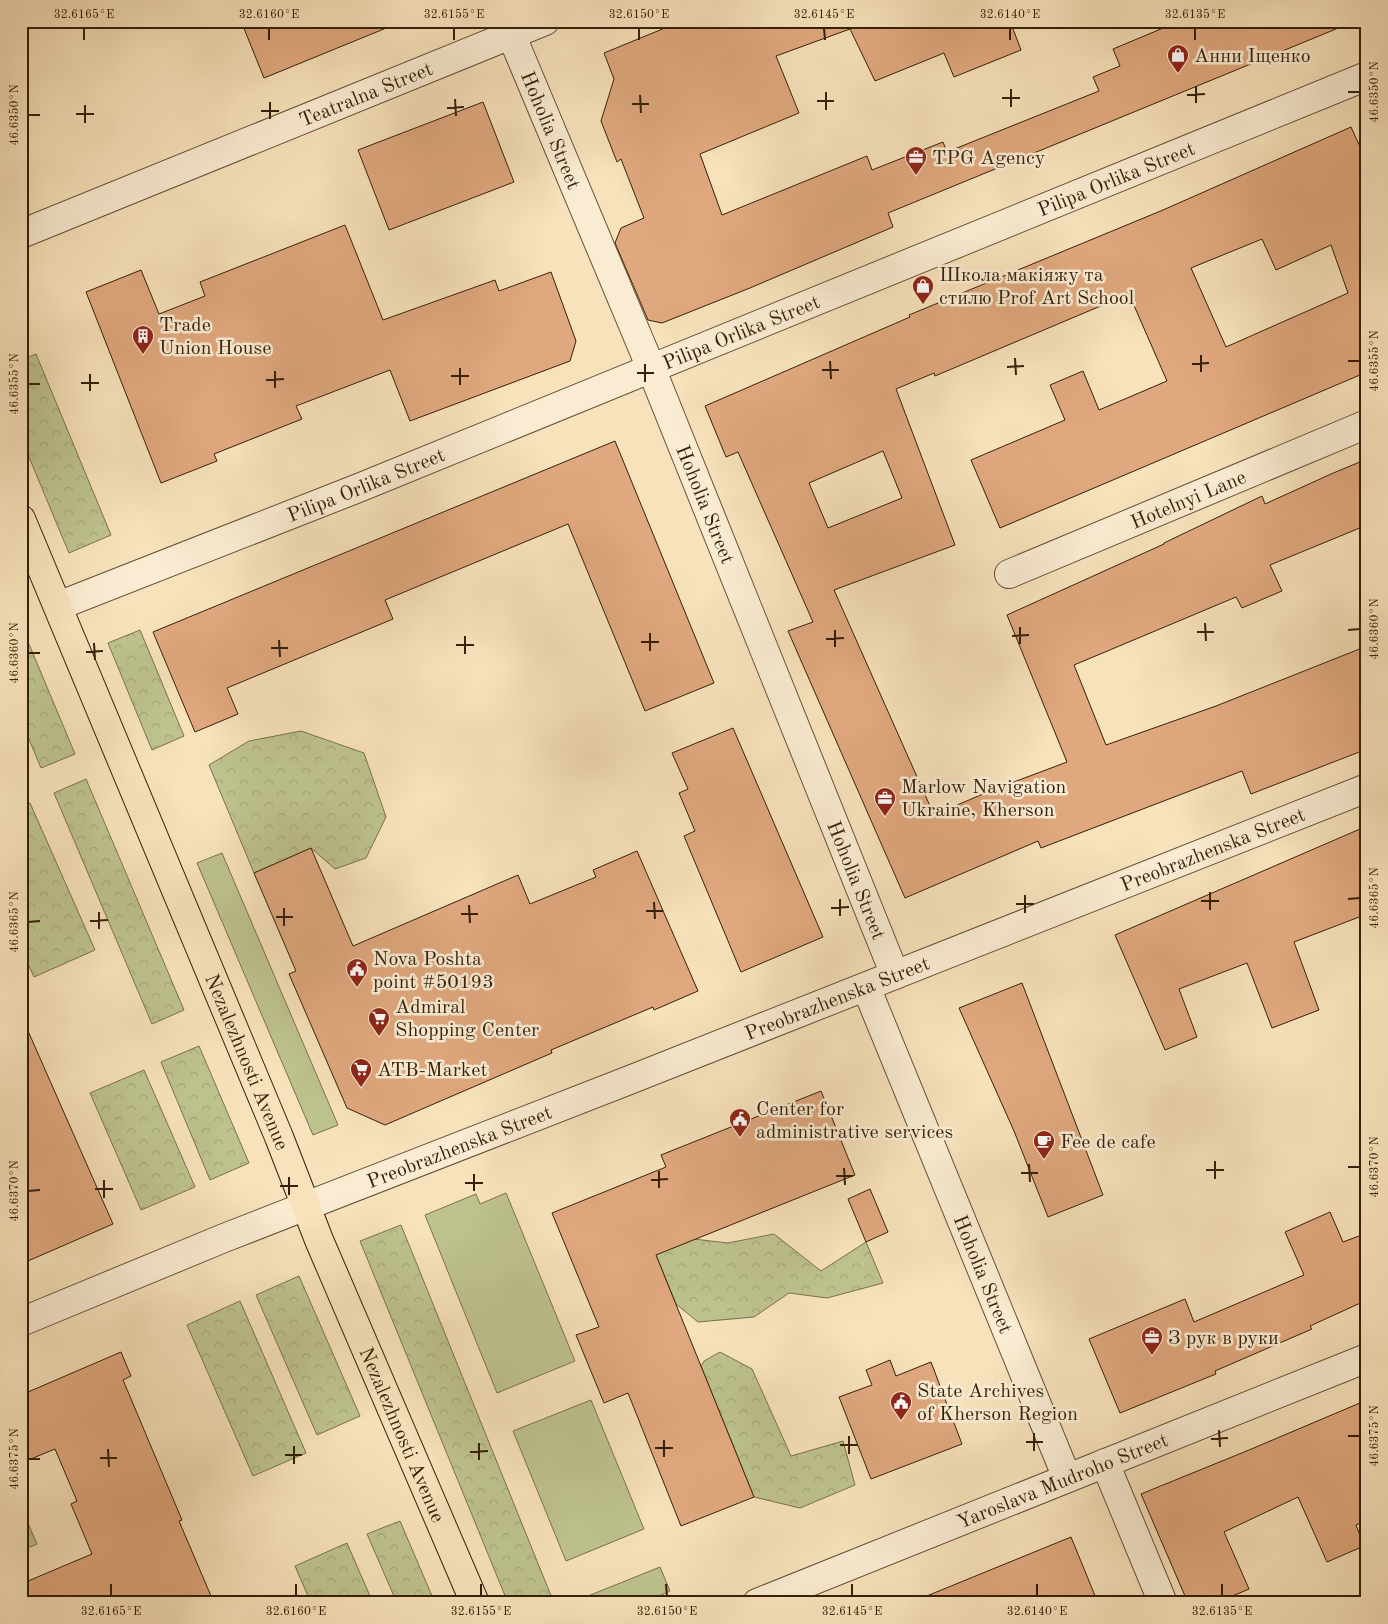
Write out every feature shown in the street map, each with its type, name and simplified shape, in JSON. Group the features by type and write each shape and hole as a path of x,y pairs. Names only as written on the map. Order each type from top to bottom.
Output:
{"main road":[{"name":"Nezalezhnosti Avenue","path":"21,519 306,1207 475,1603"}],"street":[{"name":"Teatralna Street","path":"21,234 545,21"},
{"name":"Hoholia Street","path":"511,34 651,368 895,975"},
{"name":"Pilipa Orlika Street","path":"58,606 361,487 1367,76"},
{"name":"Hotelnyi Lane","path":"1009,574 1367,424"},
{"name":"Preobrazhenska Street","path":"21,1322 224,1238 866,987 1367,788"},
{"name":"Hoholia Street","path":"866,987 1067,1478"},
{"name":"Yaroslava Mudroho Street","path":"757,1603 1367,1358"},
{"path":"1105,1463 1163,1603"}],"green space":[{"path":"36,354 111,535 69,553 21,438 21,360"},
{"path":"21,625 75,754 41,768 21,720"},
{"path":"140,630 184,736 152,750 108,643"},
{"path":"301,731 364,753 386,817 366,858 335,869 311,848 254,873 209,765 249,741"},
{"path":"86,779 184,1010 152,1024 54,793"},
{"path":"30,803 95,950 34,977 21,949 21,807"},
{"path":"222,853 338,1125 313,1135 197,863"},
{"path":"199,1046 249,1163 210,1180 161,1062"},
{"path":"144,1070 195,1187 141,1210 90,1093"},
{"path":"506,1193 575,1361 497,1393 425,1215 476,1194 480,1204"},
{"path":"643,1223 694,1239 728,1243 774,1234 821,1271 866,1242 883,1283 827,1298 789,1293 754,1317 698,1322 676,1304"},
{"path":"401,1225 554,1603 508,1603 360,1241"},
{"path":"299,1276 360,1416 317,1435 256,1295"},
{"path":"240,1301 306,1453 253,1476 187,1325"},
{"path":"720,1352 752,1369 791,1456 843,1441 855,1485 800,1508 754,1497 701,1366 704,1361"},
{"path":"591,1400 644,1529 566,1561 513,1431"},
{"path":"21,1507 37,1544 21,1551"},
{"path":"400,1521 435,1603 397,1603 367,1534"},
{"path":"347,1543 373,1603 311,1603 295,1566"},
{"path":"660,1567 670,1591 644,1603 584,1603 583,1598"}],"building":[{"path":"241,21 401,21 401,22 264,78"},
{"path":"682,21 1010,21 1021,50 954,77 944,53 875,81 850,29 776,56 799,113 700,154 722,215 867,156 872,170 943,142 947,152 1099,91 1093,77 1120,66 1113,49 1180,21 1353,22 888,213 893,227 662,323 648,320 615,243 621,228 644,218 621,159 617,162 601,121 614,79 604,53"},
{"path":"483,102 514,182 389,230 358,150"},
{"path":"1351,127 1367,162 1367,372 1000,528 971,460 1065,420 1050,385 1083,371 1099,410 1167,381 1129,294 935,376 934,373 896,389 955,545 834,590 934,815 990,791 1067,762 1007,615 1164,544 1262,496 1265,504 1367,459 1367,525 1270,565 1282,591 1242,608 1236,597 1074,665 1106,745 1216,706 1367,646 1367,749 1251,794 1242,771 1041,848 1038,841 905,898 788,631 813,622 738,452 726,457 705,406 910,317 909,315 1163,210","holes":["1262,239 1276,270 1331,245 1348,293 1226,347 1191,268","883,451 902,498 828,528 809,483"]},
{"path":"345,225 383,320 495,280 499,291 551,272 576,341 570,361 410,421 390,370 296,406 302,419 214,454 217,461 161,483 86,292 141,270 159,314 205,296 200,282"},
{"path":"615,441 714,683 645,711 568,524 385,600 393,619 227,688 238,714 195,732 153,632"},
{"path":"733,728 823,937 741,972 684,836 695,831 679,793 688,789 672,753"},
{"path":"1367,826 1367,914 1294,942 1319,1010 1272,1028 1247,963 1179,989 1197,1037 1165,1050 1115,935"},
{"path":"311,848 353,946 518,875 530,904 596,877 593,870 637,851 698,991 654,1010 653,1007 551,1050 552,1053 385,1125 347,1108 289,974 296,971 254,873"},
{"path":"1022,983 1103,1195 1048,1217 1014,1131 959,1008"},
{"path":"21,1015 113,1224 21,1264"},
{"path":"821,1091 855,1175 656,1255 754,1497 681,1526 628,1393 604,1403 576,1335 599,1327 552,1213 666,1167 661,1155"},
{"path":"870,1189 888,1232 866,1242 848,1199"},
{"path":"1330,1212 1343,1242 1367,1233 1367,1300 1310,1326 1312,1329 1215,1371 1216,1374 1120,1413 1089,1339 1185,1299 1194,1322 1304,1275 1285,1232"},
{"path":"121,1352 131,1376 123,1380 182,1520 179,1521 214,1603 21,1603 21,1584 92,1554 71,1504 77,1501 55,1449 21,1463 21,1395"},
{"name":"State Archives of Kherson Region","path":"890,1360 896,1376 931,1362 962,1444 871,1479 839,1397 872,1385 866,1370"},
{"path":"1367,1400 1367,1520 1356,1525 1364,1546 1327,1562 1298,1497 1224,1532 1249,1589 1216,1603 1188,1603 1141,1494"},
{"path":"1071,1537 1098,1603 912,1603 912,1602"}],"place":[{"name":"Анни Іщенко","path":"1178,74"},
{"name":"TPG Agency","path":"916,176"},
{"name":"Школа макіяжу та стилю Prof Art School","path":"923,305"},
{"name":"Trade Union House","path":"143,355"},
{"name":"Marlow Navigation Ukraine, Kherson","path":"885,817"},
{"name":"Nova Poshta point #50193","path":"357,988"},
{"name":"Admiral Shopping Center","path":"379,1037"},
{"name":"ATB-Market","path":"361,1088"},
{"name":"Center for administrative services","path":"740,1138"},
{"name":"Fee de cafe","path":"1044,1160"},
{"name":"З рук в руки","path":"1152,1356"},
{"name":"State Archives of Kherson Region","path":"901,1421"}]}
